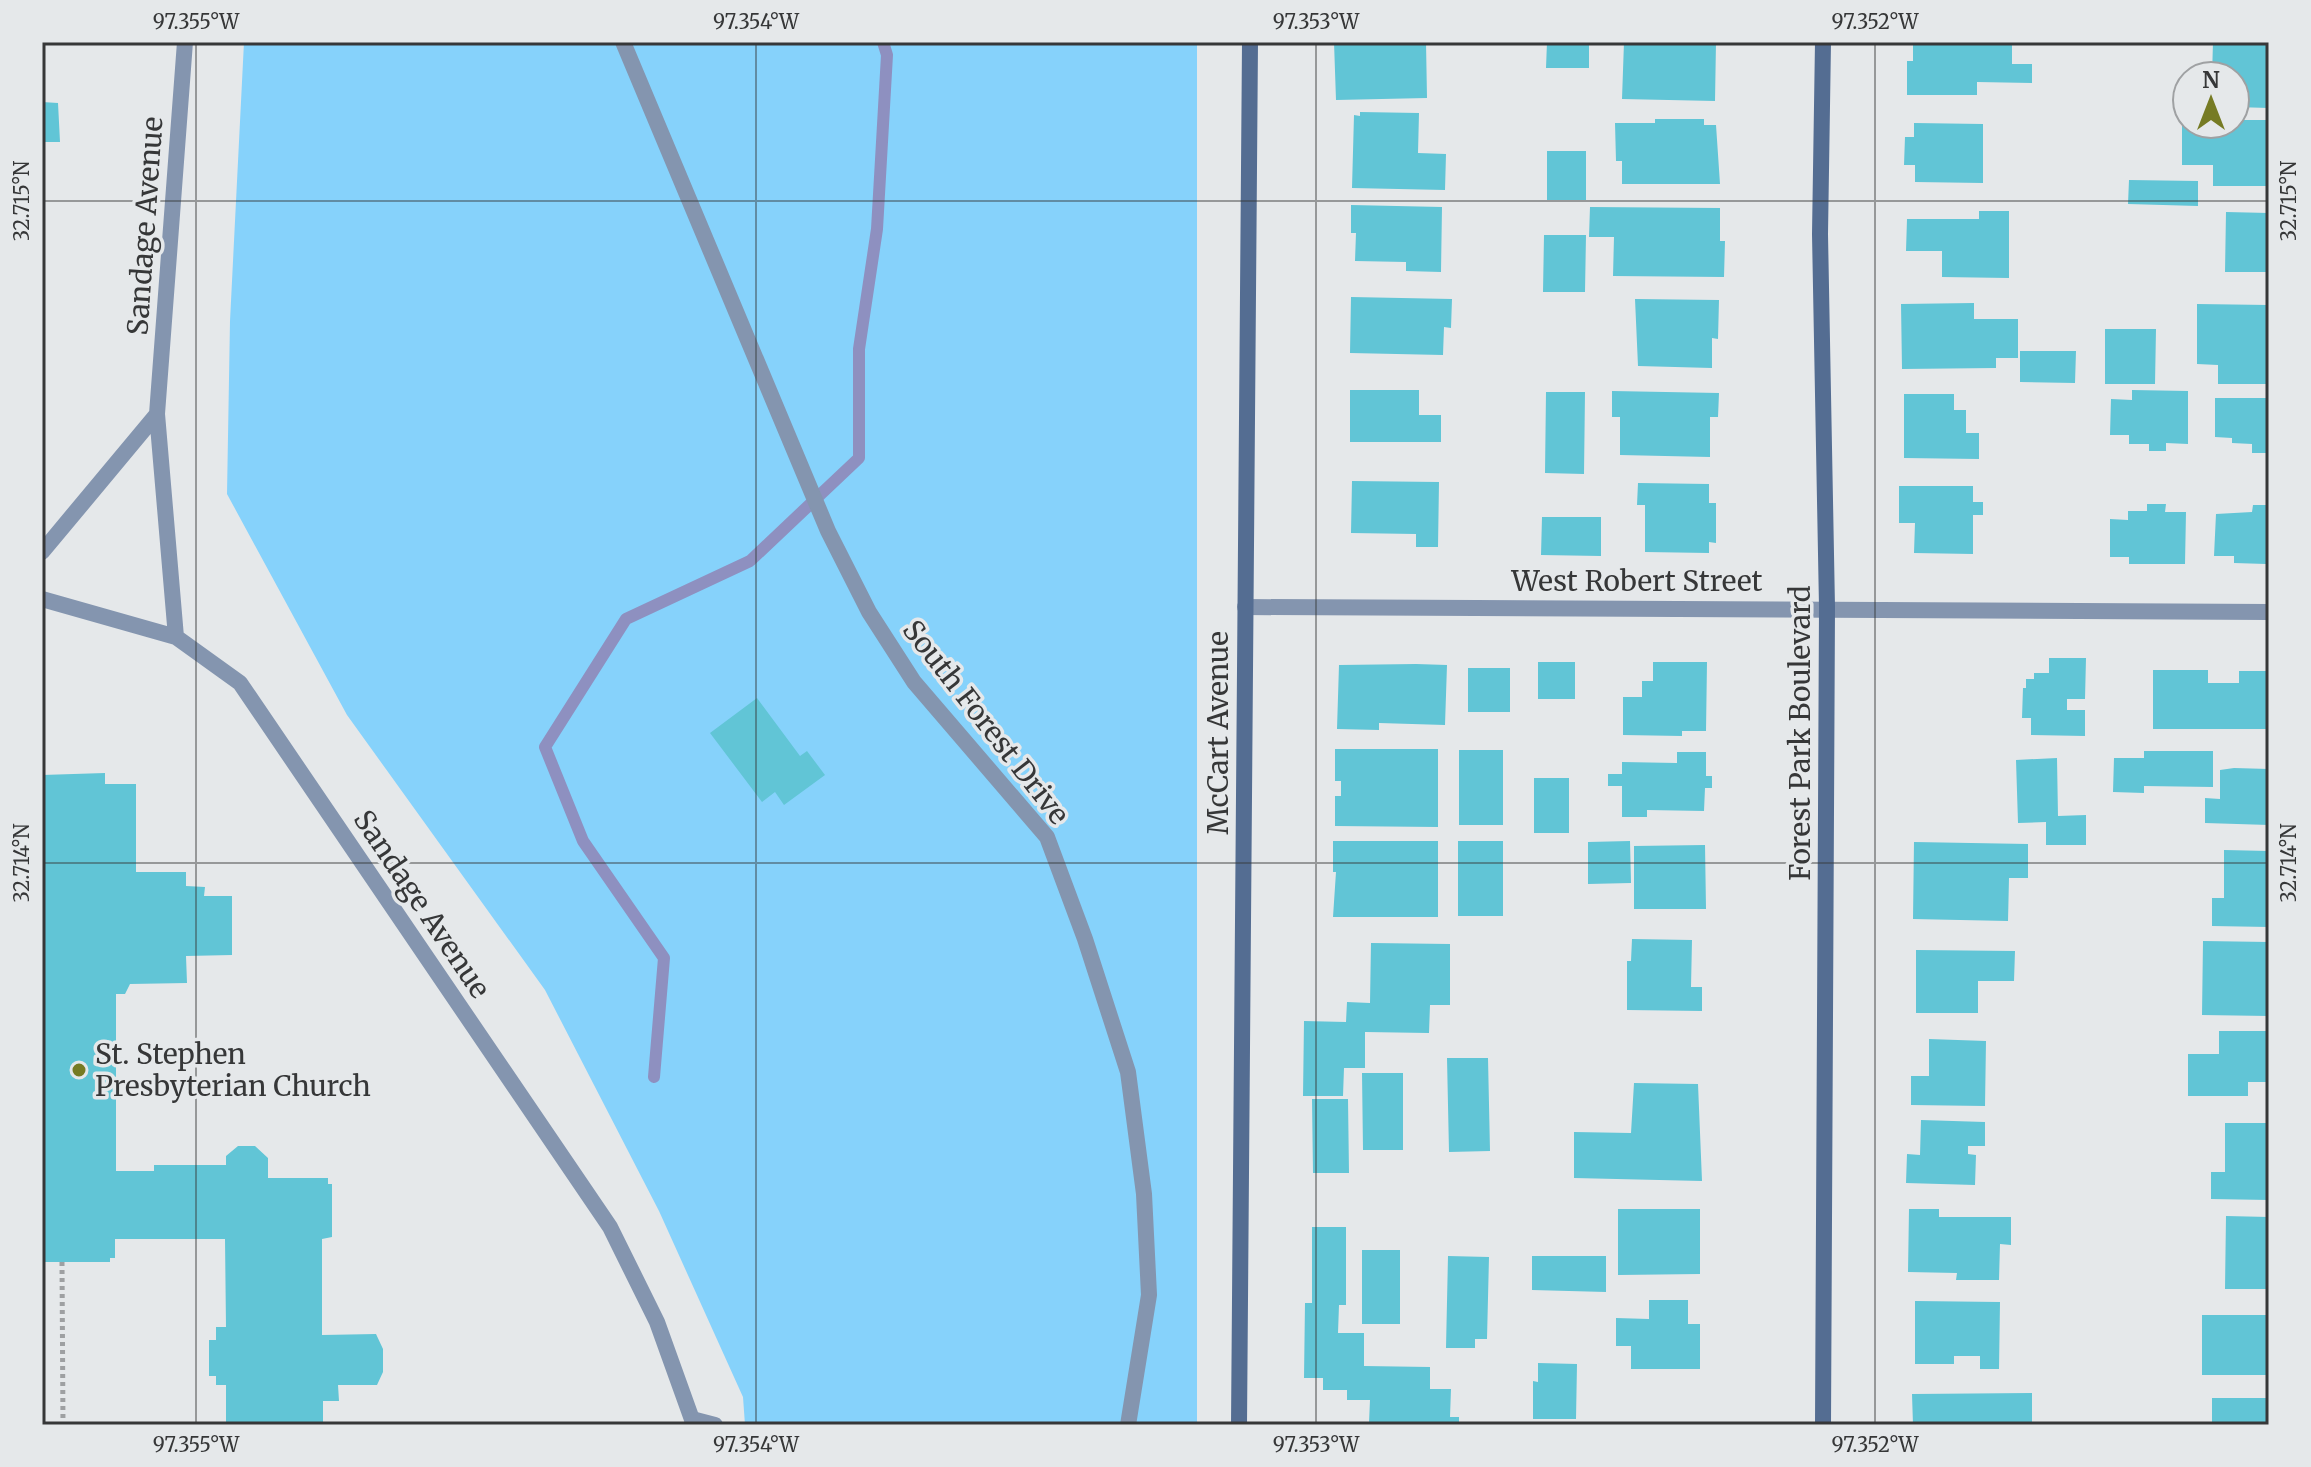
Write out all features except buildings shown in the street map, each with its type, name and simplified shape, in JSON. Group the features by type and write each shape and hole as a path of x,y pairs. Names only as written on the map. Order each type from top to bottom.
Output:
{"street":[{"name":"Sandage Avenue","path":"185,42 157,414 176,637 240,683 610,1227 657,1322 693,1422"},
{"name":"South Forest Drive","path":"623,42 826,525 869,612 914,682 1047,837 1085,939 1128,1072 1144,1194 1149,1295 1128,1425"},
{"name":"McCart Avenue","path":"1239,1425 1250,42"},
{"name":"Forest Park Boulevard","path":"1823,42 1820,234 1827,607 1823,1425"},
{"path":"42,552 157,414"},
{"path":"42,599 176,637"},
{"name":"West Robert Street","path":"1245,607 1827,607 2269,612"},
{"path":"693,1422 715,1425"}],"path":[{"path":"62,1262 63,1425"}],"shaded area":[{"path":"244,42 1197,42 1197,1425 745,1425 743,1397 659,1211 545,990 347,715 227,494 230,321"}],"waterway":[{"path":"654,1077 664,958 583,841 545,747 626,619 750,561 859,458 859,349 877,229 887,55 883,42"}],"place":[{"name":"St. Stephen Presbyterian Church","path":"79,1070"}]}
